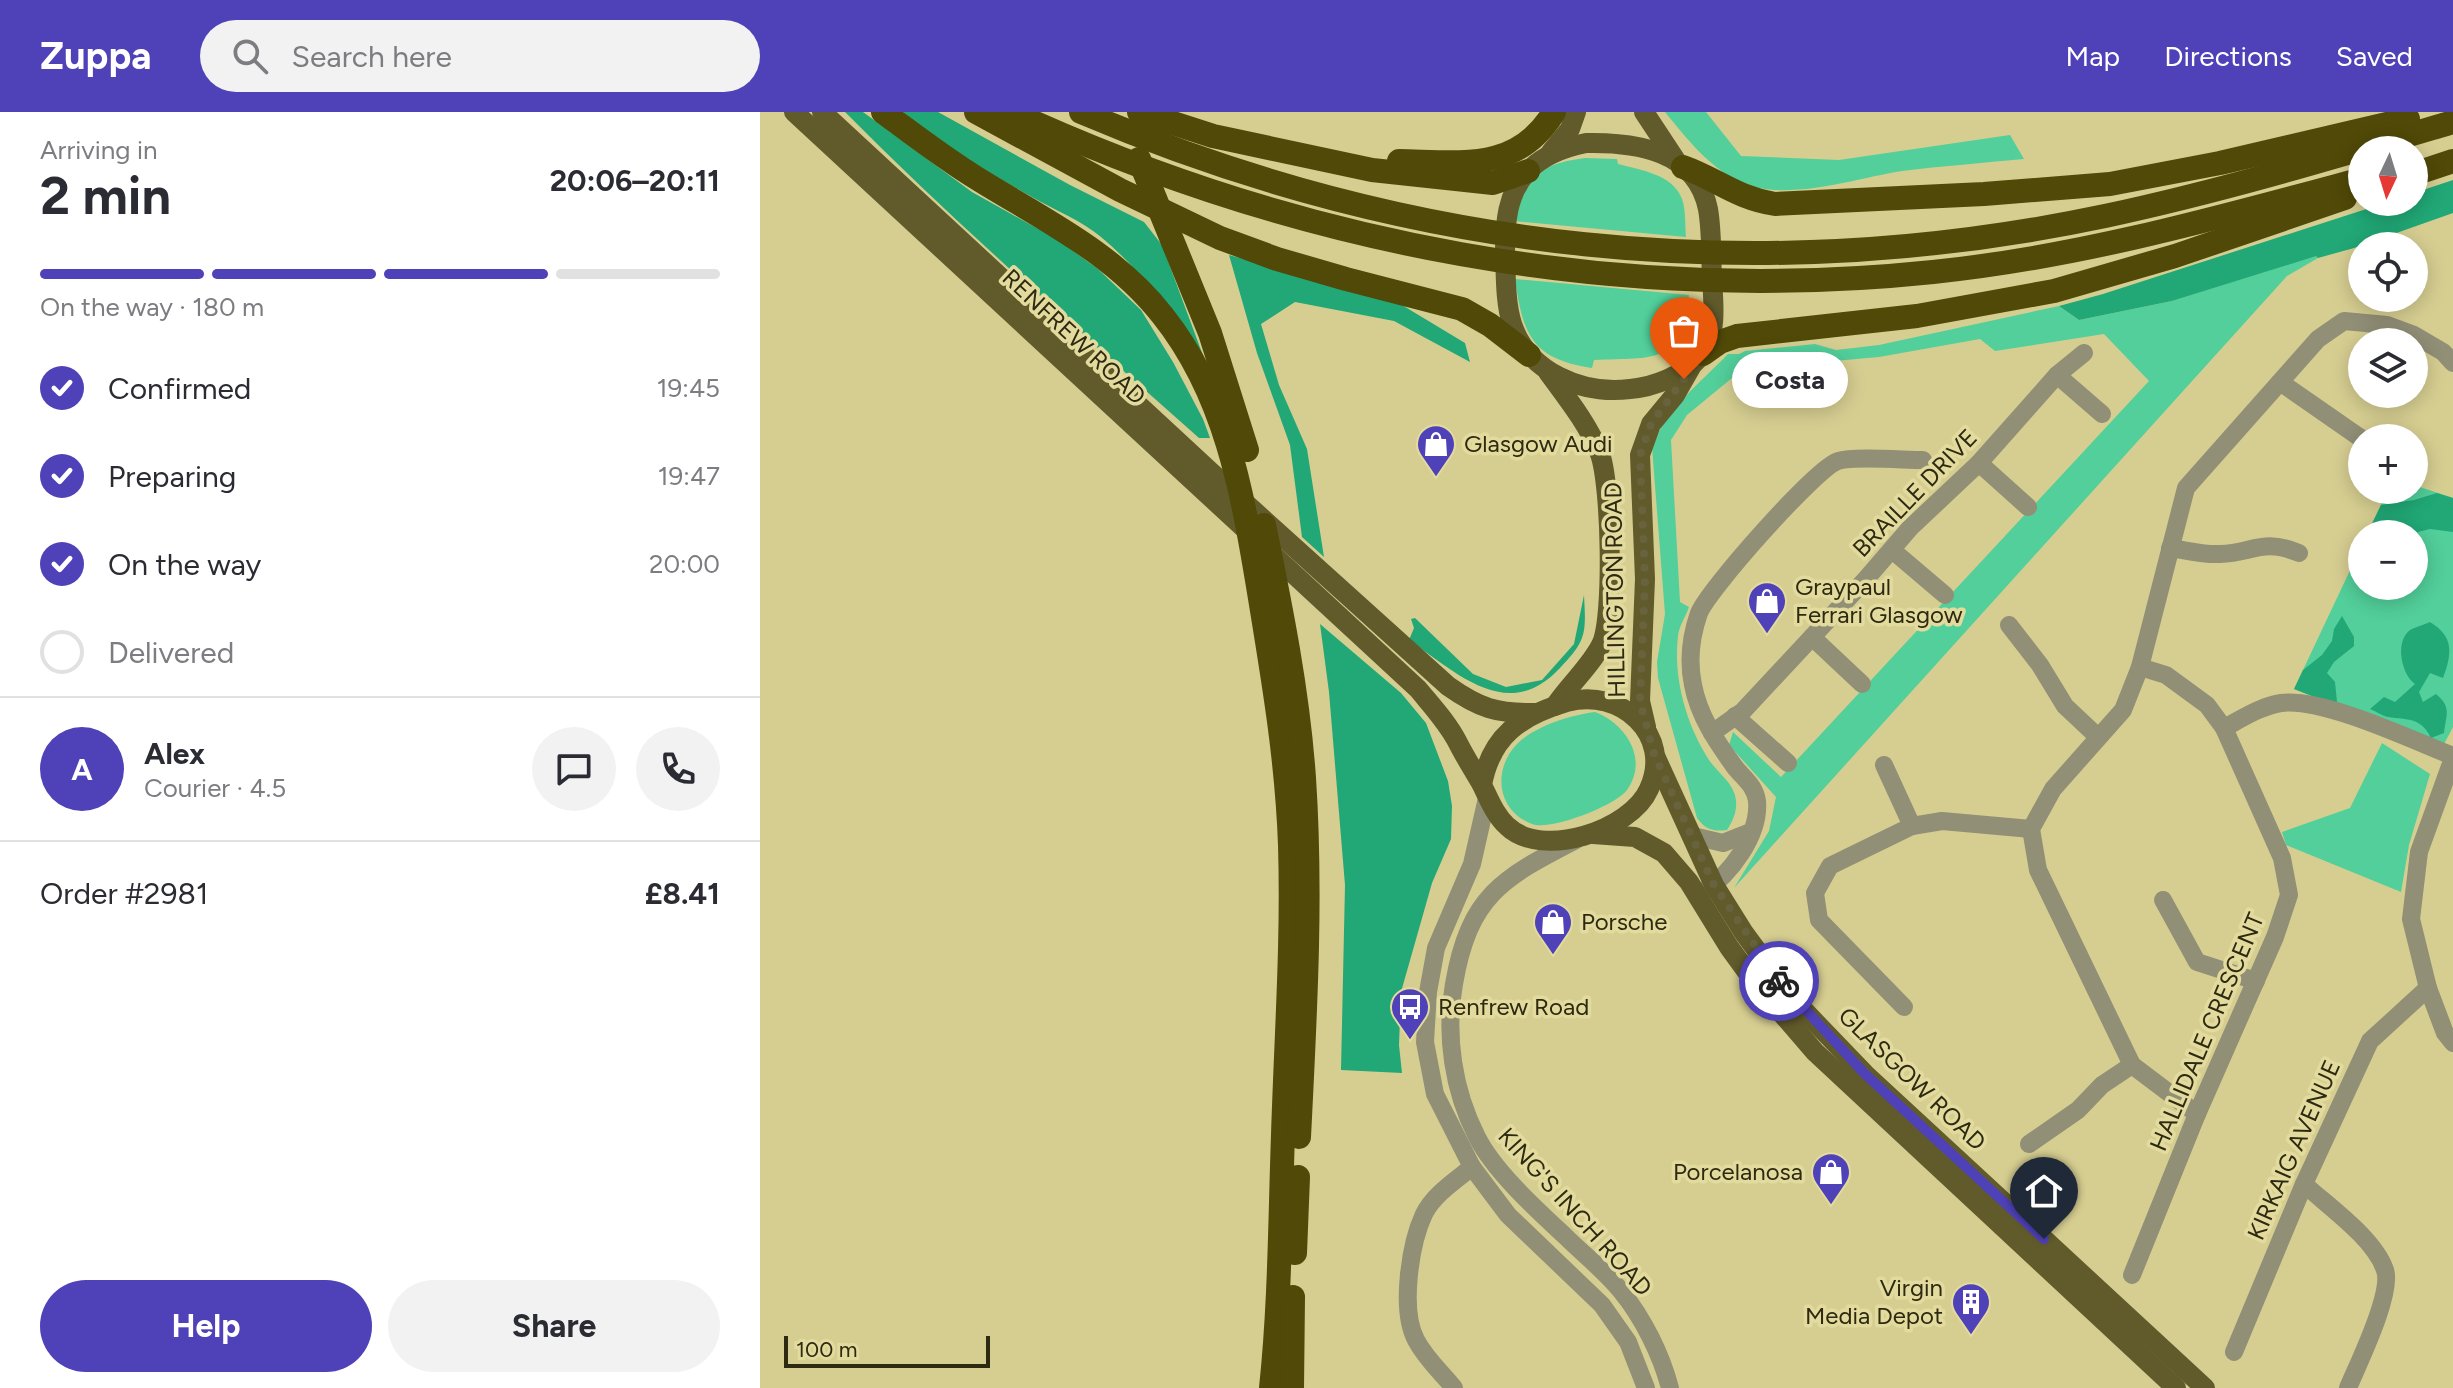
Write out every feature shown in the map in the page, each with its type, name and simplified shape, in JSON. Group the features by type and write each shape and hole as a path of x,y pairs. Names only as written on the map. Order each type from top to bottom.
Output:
{"highway":[{"path":"883,112 975,177 1078,237 1131,280 1162,314 1192,357 1210,392 1230,446 1251,542 1275,689 1290,844 1286,1064 1271,1388"},
{"path":"976,112 1120,190 1220,238 1277,259 1462,309 1490,325 1537,362"},
{"path":"1011,112 1203,189 1336,229 1541,267 1680,280 1833,279 1933,272 2043,256 2169,230 2348,183"},
{"path":"1120,112 1188,278 1233,399 1254,477 1295,696 1304,776 1308,874 1292,1388"},
{"path":"1139,112 1246,144 1372,170 1493,183 1537,165"},
{"path":"1309,156 1469,163 1492,161 1529,139 1554,112"},
{"path":"1680,164 1745,197 1775,204 1984,194 2110,184 2157,176 2432,112"},
{"path":"1087,114 1190,155 1323,197 1473,229 1539,239 1678,252 1744,253 1899,247 2105,216 2208,191 2453,122"},
{"path":"2428,161 2453,154"},
{"path":"2428,169 2453,161"},
{"path":"1698,359 1720,342 1737,336 1917,316 2054,291 2175,256 2348,197"}],"main road":[{"name":"RENFREW ROAD","path":"794,112 1418,689 1445,721 1484,792"},
{"name":"RENFREW ROAD","path":"822,112 1212,473 1448,686 1473,704 1496,711 1546,710"},
{"path":"1576,112 1570,129 1537,165 1509,206 1505,246 1510,313 1519,339 1537,362 1579,385 1624,390 1649,386 1698,359 1710,337 1714,300 1708,209 1700,190 1644,112"},
{"path":"1537,165 1572,146 1609,143 1650,148 1680,164"},
{"name":"HILLINGTON ROAD","path":"1648,734 1640,701 1645,579 1640,455 1651,424 1675,395 1698,359"},
{"name":"HILLINGTON ROAD","path":"1537,362 1595,442 1605,470 1608,503 1609,608 1606,631 1596,654 1546,710"},
{"path":"1580,699 1608,702 1631,713 1648,734 1654,754 1652,783 1634,811 1586,836 1548,842 1519,835 1506,826 1484,792 1485,767 1497,743 1520,721 1546,710 1580,699"},
{"name":"GLASGOW ROAD","path":"1654,754 1693,836 1705,890 1753,980 1815,1052 2176,1388"},
{"name":"GLASGOW ROAD","path":"1586,836 1635,837 1655,847 1705,890 1792,998 1834,1043 2205,1388"}],"street":[{"path":"2197,1114 2132,1065 2038,870 2031,829 2053,789 2123,710 2140,667 2186,488 2318,339 2344,321 2387,325 2450,352"},
{"name":"BRAILLE DRIVE","path":"1712,733 1743,711 1910,528 1979,463 2057,375 2084,353"},
{"path":"2057,375 2102,414"},
{"path":"2280,382 2348,429"},
{"path":"1705,890 1740,853 1751,832 1757,809 1753,789 1712,733 1696,699 1690,656 1700,611 1718,583 1824,469 1838,461 1923,460"},
{"path":"1979,463 2028,507"},
{"path":"2170,548 2220,554 2271,546 2285,547 2299,553"},
{"path":"1892,550 1945,595"},
{"path":"2009,625 2040,665 2065,706 2098,737"},
{"path":"1812,637 1862,684"},
{"name":"HALLIDALE CRESCENT","path":"2132,1275 2197,1114 2275,937 2289,895 2282,858 2224,728 2207,705 2166,675 2140,667"},
{"path":"2224,728 2252,713 2281,703 2303,704 2337,712 2453,757 2419,852 2411,919 2428,988 2445,1033 2453,1043"},
{"path":"1735,716 1788,763"},
{"path":"1884,765 1912,826"},
{"name":"KING'S INCH ROAD","path":"1484,792 1472,864 1436,948 1428,992 1425,1042 1435,1094 1472,1167 1508,1215 1602,1305 1628,1342 1646,1388"},
{"path":"1904,1007 1819,920 1815,893 1830,866 1912,826 1942,821 2031,829"},
{"path":"1693,836 1723,843 1751,832"},
{"name":"KING'S INCH ROAD","path":"1586,836 1514,873 1488,897 1465,938 1458,959 1449,1041 1459,1092 1478,1139 1520,1194 1621,1291 1658,1353 1670,1388"},
{"path":"2163,900 2197,962 2256,981"},
{"name":"KIRKAIG AVENUE","path":"2234,1352 2304,1184 2370,1041 2428,988"},
{"path":"2029,1144 2078,1110 2102,1085 2132,1065"},
{"path":"1454,1388 1429,1362 1414,1337 1408,1299 1411,1258 1424,1213 1472,1167"},
{"path":"2304,1184 2371,1246 2386,1272 2383,1301 2348,1388"}],"green space":[{"path":"845,112 863,112 972,192 1058,240 1098,269 1141,310 1173,362 1210,438 1199,438 1064,318"},
{"path":"903,112 938,112 1144,222 1162,245 1211,377 1148,285 1101,237 982,168"},
{"path":"1665,112 1706,112 1741,156 1839,160 2010,135 2024,159 1902,171 1799,190 1758,188 1729,176 1708,160"},
{"path":"1585,158 1617,159 1618,164 1655,174 1671,184 1682,199 1686,237 1513,221 1530,184 1545,169"},
{"path":"2453,180 2453,213 2399,232 2348,232 2348,250 2316,256 2172,301 2079,320 2059,306 2348,215 2428,216 2428,188"},
{"path":"1229,255 1397,302 1465,343 1470,362 1394,321 1295,302 1261,324 1279,385 1307,449 1324,557 1302,537 1290,445 1257,353"},
{"path":"2316,255 2318,258 2287,276 1734,888 1769,831 1776,797 1729,745 1733,732 1781,777 2149,381 2104,334 1995,351 1980,339 1879,357 1743,369 1687,415 1671,440 1680,602 1689,607 1679,632 1678,668 1683,700 1694,731 1709,760 1735,795 1734,816 1727,830 1722,831 1706,827 1697,818 1658,678 1657,662 1665,614 1652,447 1666,421 1685,397 1728,354 1815,344 1836,350 1879,345 2059,306 2079,320 2172,301"},
{"path":"1515,279 1689,295 1679,335 1671,346 1649,357 1594,360 1592,368 1556,358 1543,351 1534,341 1522,315"},
{"path":"2428,490 2453,498 2453,727 2442,748 2294,689 2348,575 2348,600 2428,600 2428,520 2374,520 2381,504 2428,504"},
{"path":"2437,493 2453,498 2453,532 2428,530 2428,520 2374,520 2381,505 2428,504 2428,496"},
{"path":"1584,595 1584,627 1580,643 1560,668 1541,684 1521,692 1502,692 1483,687 1464,678 1409,640 1414,628 1411,619 1415,618 1473,674 1506,687 1542,680 1574,644"},
{"path":"2342,616 2354,637 2354,646 2334,662 2327,673 2335,682 2337,702 2330,703 2294,689 2303,670 2322,655 2332,641 2334,629"},
{"path":"2430,622 2443,633 2449,646 2443,678 2430,673 2419,692 2423,702 2436,694 2446,707 2444,733 2431,738 2418,723 2370,709 2384,697 2395,702 2415,684 2403,666 2402,642 2410,630"},
{"path":"1320,624 1401,693 1426,723 1448,781 1452,806 1451,839 1432,883 1401,992 1399,1045 1402,1073 1341,1070 1345,885 1329,692"},
{"path":"1595,712 1616,725 1631,744 1636,766 1627,790 1610,803 1567,821 1541,825 1520,818 1511,810 1502,789 1504,766 1509,754 1517,744 1543,727"},
{"path":"2382,743 2430,774 2409,845 2401,892 2286,845 2282,832 2350,808"}],"way so far":[{"path":"1684,379 1651,424 1640,455 1645,579 1640,701 1654,754 1714,885 1779,981"}],"place":[{"name":"Costa","path":"1684,379"},
{"name":"Glasgow Audi","path":"1436,478"},
{"name":"Graypaul Ferrari Glasgow","path":"1767,635"},
{"name":"Porsche","path":"1553,956"},
{"name":"Renfrew Road","path":"1410,1041"},
{"name":"Porcelanosa","path":"1831,1206"},
{"name":"Virgin Media Depot","path":"1971,1336"}],"route":[{"path":"1779,981 1865,1074 2044,1239"}]}
